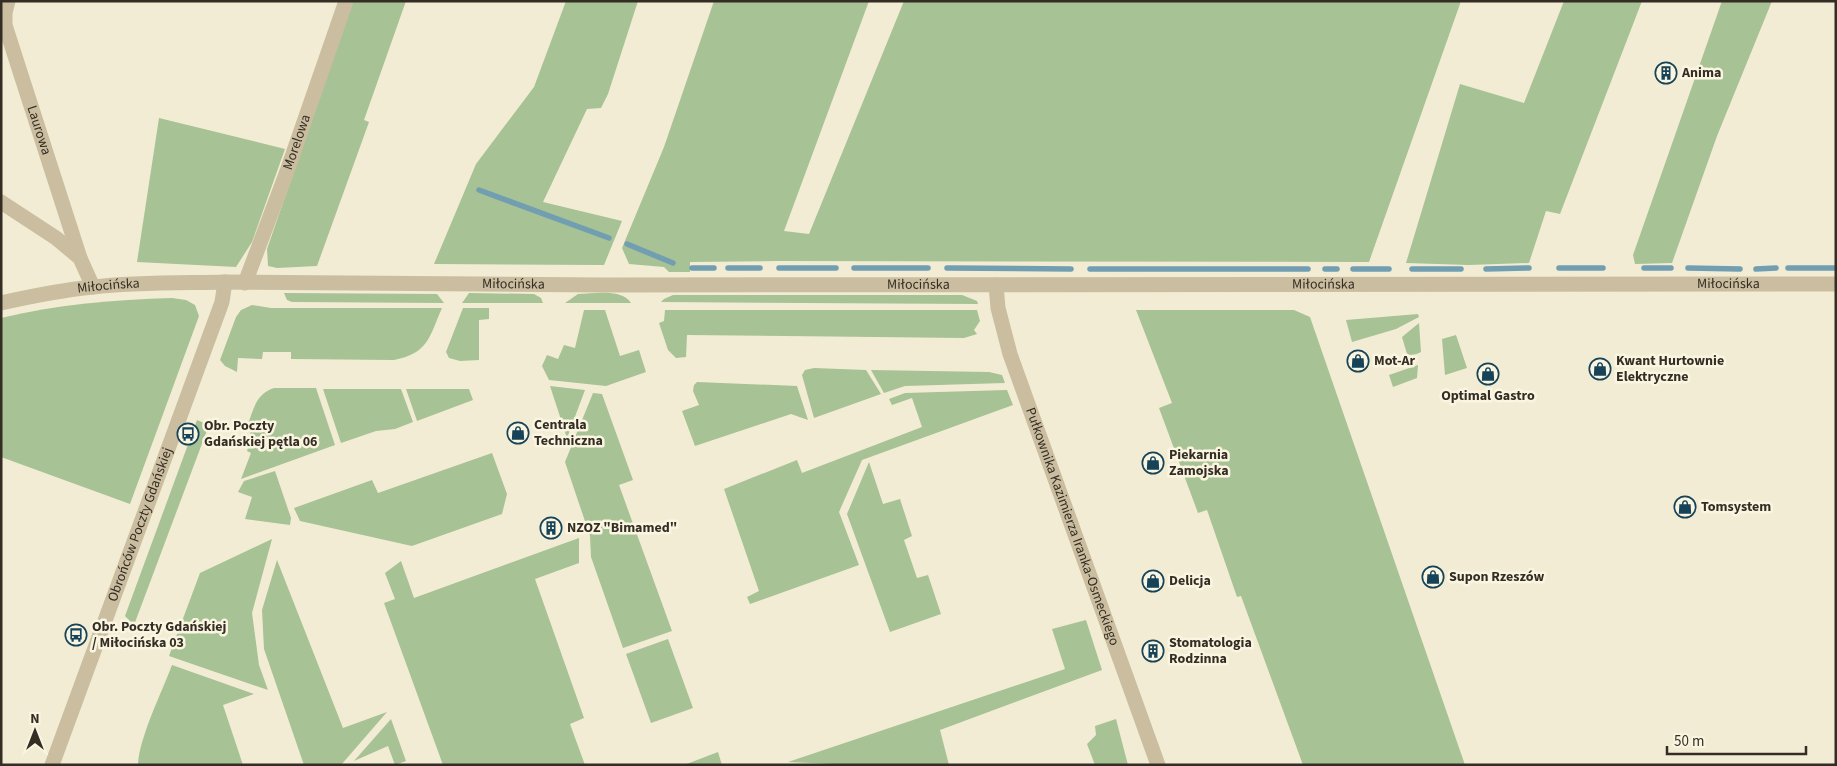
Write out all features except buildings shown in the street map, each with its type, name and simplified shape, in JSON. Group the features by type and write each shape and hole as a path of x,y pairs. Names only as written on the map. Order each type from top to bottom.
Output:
{"street":[{"name":"Laurowa","path":"8,1 5,25 80,258 93,287"},
{"name":"Morelowa","path":"245,283 286,174 346,1"},
{"name":"Laurowa","path":"1,202 56,238 80,258"},
{"name":"Miłocińska","path":"1,303 39,294 93,287 224,282 996,285 1836,284"},
{"name":"Obrońców Poczty Gdańskiej","path":"52,765 222,302 224,282"},
{"name":"Pułkownika Kazimierza Iranka-Osmeckiego","path":"996,285 998,308 1010,354 1158,765"}],"green space":[{"path":"353,1 406,1 364,120 369,122 317,266 277,268 268,266 267,249"},
{"path":"566,1 638,1 608,94 601,108 587,109 543,202 622,221 604,265 434,264 476,164 534,87"},
{"path":"714,1 869,1 784,231 809,234 904,1 1461,1 1369,262 690,262 690,272 669,272 664,267 629,264 622,248 664,147"},
{"path":"1564,1 1642,1 1560,214 1546,211 1529,263 1469,265 1406,263 1460,84 1524,103"},
{"path":"1722,1 1772,1 1717,136 1672,263 1635,264 1633,255"},
{"path":"159,118 285,149 252,242 236,267 137,262"},
{"path":"284,293 437,294 444,303 292,302 287,300"},
{"path":"469,293 534,294 541,298 543,303 462,303"},
{"path":"578,294 621,295 631,303 565,303"},
{"path":"673,295 962,295 977,301 978,304 661,302"},
{"path":"172,298 186,300 195,305 199,316 130,504 1,457 1,318 44,309 86,304"},
{"path":"252,305 271,308 442,308 426,342 421,348 406,357 394,360 291,359 291,352 263,352 262,359 238,358 237,372 225,366 220,360 236,317 241,310"},
{"path":"463,308 489,308 489,319 479,320 479,360 460,361 449,358 446,352"},
{"path":"584,310 605,310 620,356 639,350 646,372 606,386 549,380 542,366 547,355 558,359 564,345 575,348"},
{"path":"665,310 977,310 980,321 974,330 977,334 964,338 687,335 686,357 676,358 668,350 659,323 664,321"},
{"path":"1136,310 1294,310 1310,317 1465,765 1303,765 1241,596 1237,597 1207,510 1198,513 1159,408 1172,403"},
{"path":"1418,314 1419,317 1396,329 1352,342 1346,320"},
{"path":"1419,323 1421,352 1413,355 1407,354 1402,337"},
{"path":"1456,335 1467,368 1445,375 1442,339"},
{"path":"1418,365 1417,378 1393,387 1389,375"},
{"path":"814,368 866,370 881,394 814,418 802,375 805,370"},
{"path":"871,370 989,372 1002,375 1005,383 905,386 884,393"},
{"path":"697,382 797,386 808,420 791,414 695,446 682,411 699,405 693,391 694,385"},
{"path":"550,386 585,390 567,438"},
{"path":"274,388 316,388 335,445 241,479 251,453 247,451 252,426 248,424 252,412 259,398"},
{"path":"323,389 401,389 413,422 395,429 376,431 341,443"},
{"path":"406,389 469,389 473,400 417,421"},
{"path":"1007,390 1013,405 862,460 839,512 859,565 750,604 747,597 759,591 724,489 797,460 802,473 922,427 912,398 892,405 889,399 905,393"},
{"path":"593,393 602,394 633,480 619,485 672,631 623,648 591,557 590,536 565,462"},
{"path":"197,420 209,425 134,625 125,616"},
{"path":"492,453 507,494 502,514 412,546 300,521 294,508 372,480 378,493"},
{"path":"869,462 883,504 900,499 912,536 904,540 917,578 928,575 941,614 890,632 847,514"},
{"path":"275,471 291,518 290,525 245,519 252,497 238,492 244,481"},
{"path":"579,538 579,563 535,579 584,718 570,724 585,765 443,765 384,603 395,599 385,573 401,561 414,598"},
{"path":"272,539 252,613 259,665 268,690 169,656 200,573"},
{"path":"277,560 343,728 387,712 341,765 304,765 264,649 262,610"},
{"path":"1086,620 1102,670 940,730 949,765 857,765 788,762 1065,669 1052,629"},
{"path":"668,639 693,708 651,723 626,654"},
{"path":"172,665 254,694 223,705 243,765 138,765 142,742"},
{"path":"391,719 406,761 395,765 388,746 354,761"},
{"path":"1116,719 1128,765 1095,765 1087,744 1096,735 1095,726"},
{"path":"718,752 722,765 684,765"}],"waterway":[{"path":"479,190 609,238"},
{"path":"627,244 673,263"},
{"path":"692,268 714,268"},
{"path":"728,268 760,268"},
{"path":"779,268 836,268"},
{"path":"854,268 928,268"},
{"path":"947,268 1071,269"},
{"path":"1486,269 1529,268"},
{"path":"1559,268 1603,268"},
{"path":"1644,268 1671,268"},
{"path":"1688,268 1740,269"},
{"path":"1756,269 1776,268"},
{"path":"1788,268 1836,268"},
{"path":"1090,269 1308,269"},
{"path":"1325,269 1337,269"},
{"path":"1353,269 1389,269"},
{"path":"1412,269 1461,269"}],"place":[{"name":"Anima","path":"1666,73"},
{"name":"Mot-Ar","path":"1358,361"},
{"name":"Kwant Hurtownie Elektryczne","path":"1600,369"},
{"name":"Optimal Gastro","path":"1488,374"},
{"name":"Centrala Techniczna","path":"518,433"},
{"name":"Obr. Poczty Gdańskiej pętla 06","path":"188,434"},
{"name":"Piekarnia Zamojska","path":"1153,463"},
{"name":"Tomsystem","path":"1685,507"},
{"name":"NZOZ \"Bimamed\"","path":"551,528"},
{"name":"Supon Rzeszów","path":"1433,577"},
{"name":"Delicja","path":"1153,581"},
{"name":"Obr. Poczty Gdańskiej / Miłocińska 03","path":"76,635"},
{"name":"Stomatologia Rodzinna","path":"1153,651"}]}
